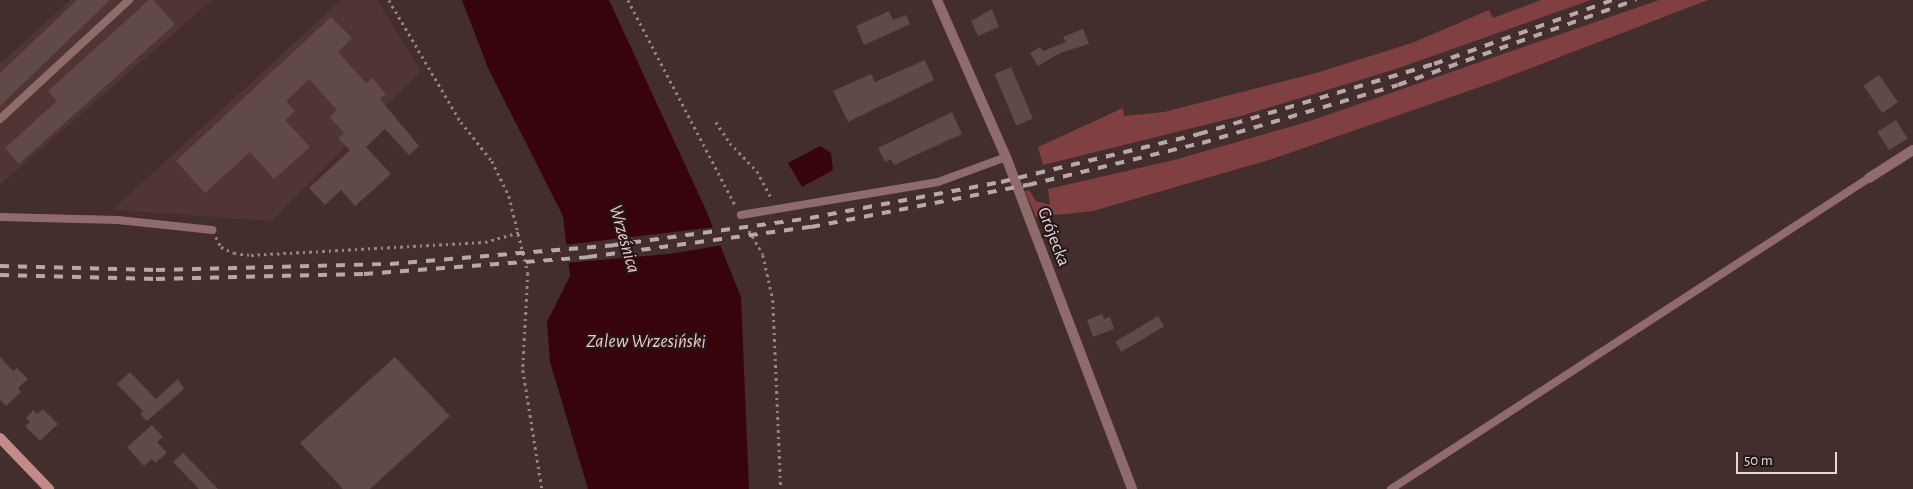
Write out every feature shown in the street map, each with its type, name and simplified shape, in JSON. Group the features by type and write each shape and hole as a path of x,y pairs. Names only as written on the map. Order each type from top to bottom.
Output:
{"street":[{"name":"Grójecka","path":"937,0 1006,157 1132,489"},
{"path":"1869,178 1913,150"},
{"path":"0,438 47,488"}],"lane":[{"path":"0,119 129,0"},
{"path":"741,215 938,182 1006,157"},
{"path":"1391,489 1869,178"},
{"path":"0,217 118,220 212,230"}],"path":[{"path":"389,0 461,122 492,161 509,196 520,232 528,273 523,370 542,489"},
{"path":"628,0 763,255 773,300 781,489"},
{"path":"716,122 730,143 758,171 775,210"},
{"path":"212,230 221,247 234,253 251,255 485,242 520,232"}],"shaded area":[{"path":"70,0 212,0 0,185 0,64"},
{"path":"341,0 377,0 421,71 272,221 112,210"},
{"path":"1541,0 1591,0 1396,69 1241,116 1043,165 1038,147 1123,108 1124,116 1164,112 1316,73 1412,43 1489,10 1493,18"},
{"path":"1659,0 1708,0 1497,81 1272,159 1093,211 1036,217 1025,191 1029,190 1036,201 1050,205 1048,189 1174,160 1310,121"}],"water":[{"name":"Zalew Wrzesiński","path":"462,0 609,0 706,210 741,297 749,489 588,489 550,362 547,322 570,276 563,216 488,68"},
{"path":"820,146 831,153 833,170 802,187 788,163"}],"pier":[{"path":"716,227 723,245 669,254 566,263 564,245"}],"building":[{"path":"77,0 110,0 0,106 0,73"},
{"path":"149,0 153,0 175,24 19,164 5,148 57,101 48,91"},
{"path":"992,9 999,27 978,36 971,21"},
{"path":"889,11 893,20 906,15 910,24 864,45 856,26"},
{"path":"331,17 352,38 338,52 366,83 372,78 386,94 380,99 419,146 409,155 385,129 366,147 391,174 355,206 341,190 325,205 309,188 350,150 338,138 344,133 330,117 337,110 309,79 286,101 295,111 285,120 310,147 274,179 250,152 205,193 176,161"},
{"path":"1083,29 1089,44 1060,53 1038,66 1030,53 1040,47 1043,51 1066,42 1063,37"},
{"path":"925,60 934,80 848,122 833,91 871,74 875,82"},
{"path":"1011,67 1033,119 1016,126 994,74"},
{"path":"1879,75 1898,102 1882,113 1863,86"},
{"path":"952,112 962,134 894,165 891,159 885,162 878,148"},
{"path":"1896,120 1908,139 1889,150 1877,132"},
{"path":"1102,314 1104,319 1110,317 1114,329 1093,337 1087,320"},
{"path":"1158,316 1164,326 1121,352 1115,342"},
{"path":"0,357 13,371 17,368 28,379 18,388 21,392 6,406 0,400"},
{"path":"395,357 450,416 370,489 343,489 300,443"},
{"path":"130,372 156,399 178,379 184,389 147,421 140,414 143,411 117,384"},
{"path":"43,409 58,424 40,441 25,426 30,422 26,418 33,410 37,414"},
{"path":"152,425 163,437 157,442 167,453 155,463 152,459 144,466 127,447"},
{"path":"183,453 218,489 199,489 173,462"}],"railway":[{"path":"0,266 156,270 390,264 614,245 810,218 1001,182 1199,134 1434,64 1613,0"},
{"path":"0,275 156,279 364,274 588,257 811,227 1028,185 1202,143 1398,85 1636,0"}],"water label":[{"name":"Wrześnica","path":"624,239"}]}
